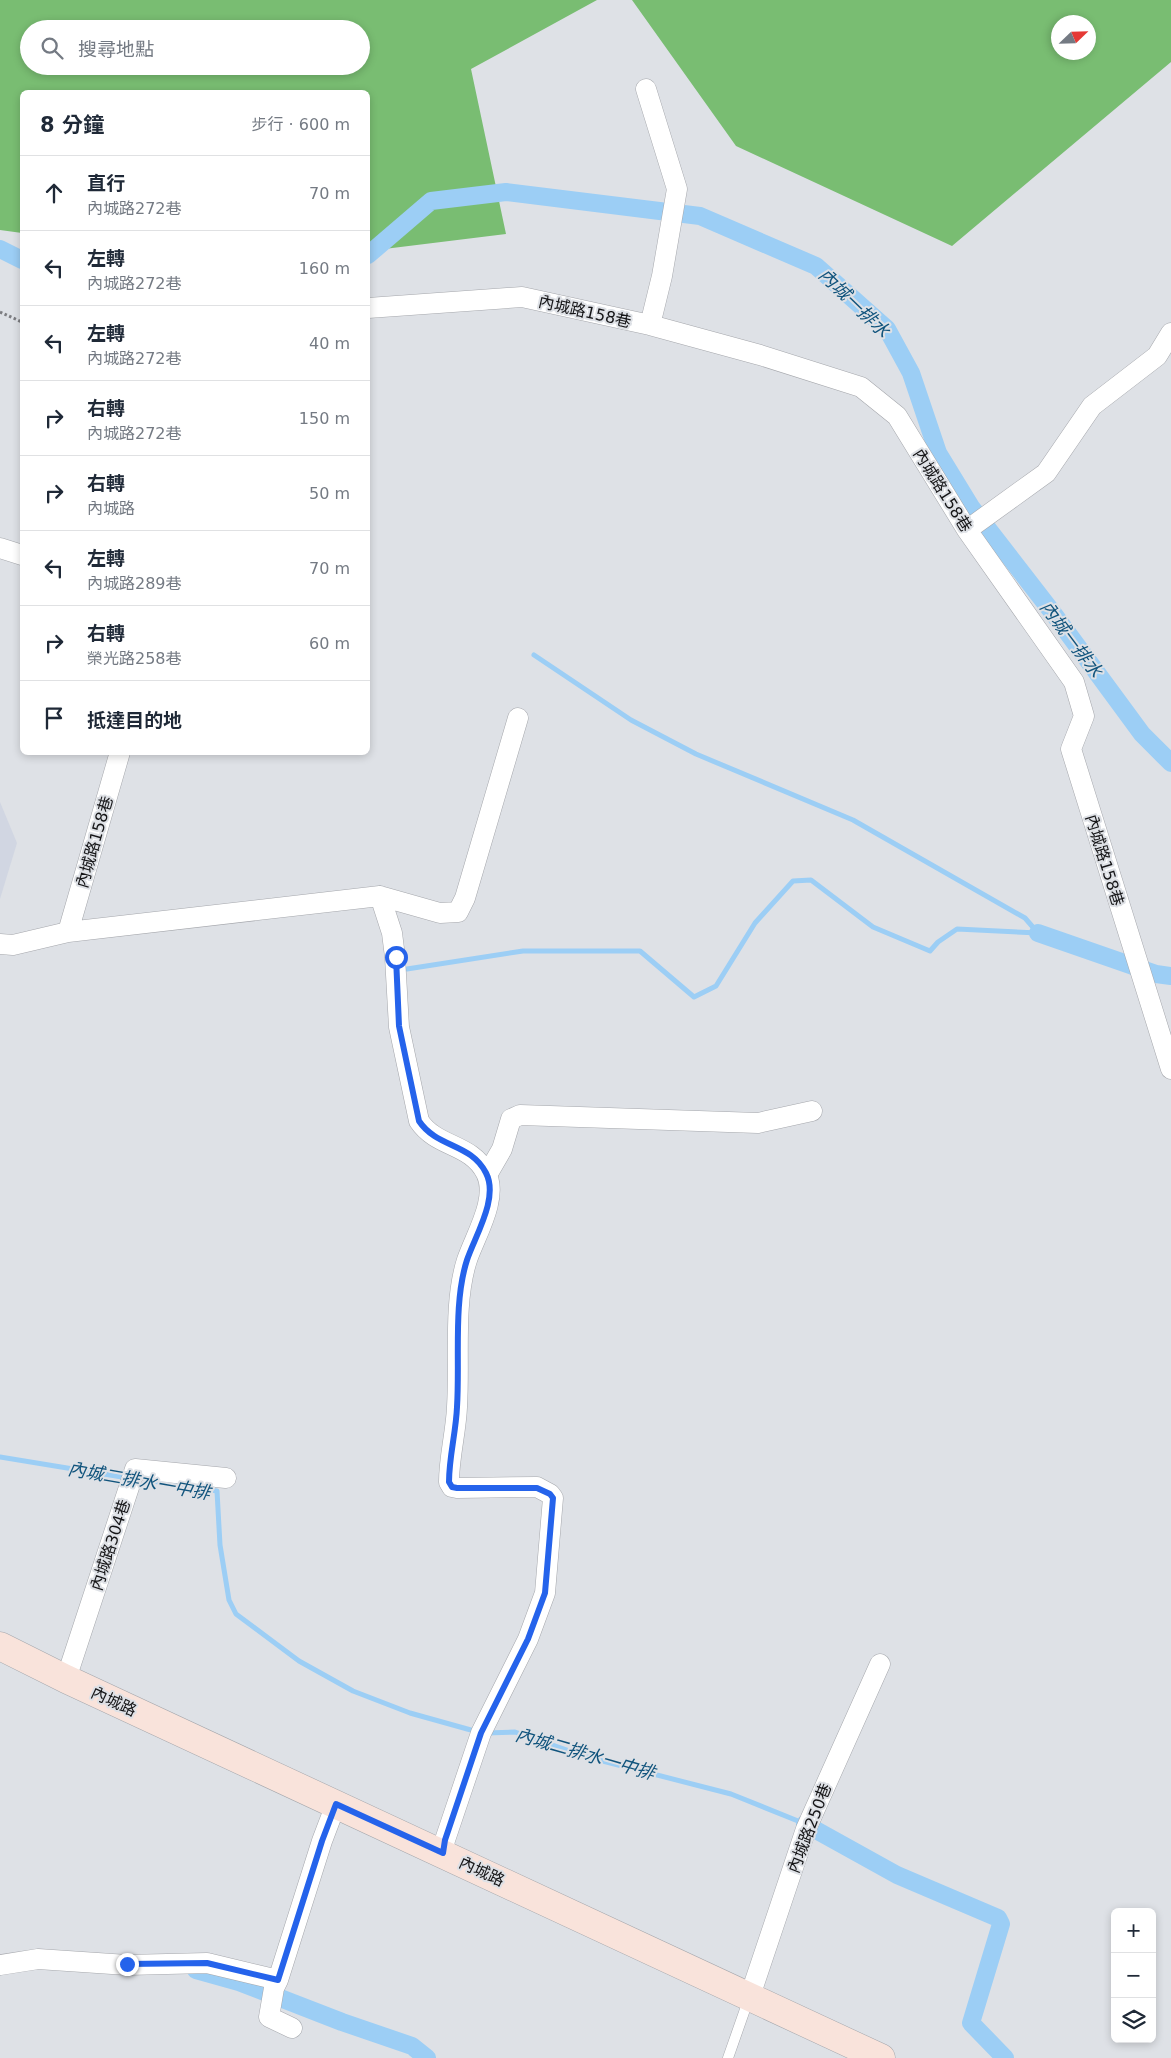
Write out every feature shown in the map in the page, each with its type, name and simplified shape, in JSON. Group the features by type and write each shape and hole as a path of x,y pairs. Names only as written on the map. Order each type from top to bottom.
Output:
{"street":[{"path":"646,89 677,189 650,325"},
{"name":"內城路158巷","path":"370,308 522,296 650,325 760,355 861,387 897,416 1074,682 1084,716 1071,749 1171,1069"},
{"path":"971,528 1046,473 1092,406 1157,356 1171,333"},
{"path":"0,548 20,554"},
{"path":"0,944 13,945 68,932 380,896 440,913 458,912 465,898 518,718"},
{"name":"內城路158巷","path":"68,932 119,755"},
{"path":"380,896 392,933 396,957 399,1026 419,1121 429,1134 465,1150 478,1160 487,1175 490,1196 480,1230 467,1260 461,1286 457,1408 449,1482 452,1487 457,1488 537,1488 550,1494 553,1498 545,1593 528,1639 481,1733 445,1840 443,1853"},
{"path":"487,1175 502,1149 511,1119 520,1116 758,1123 812,1111"},
{"name":"內城路304巷","path":"66,1678 135,1469 226,1478"},
{"name":"內城路","path":"0,1646 881,2058"},
{"name":"內城路250巷","path":"750,1996 806,1829 880,1664"},
{"path":"292,2028 269,2017 276,1984 322,1841 336,1804"},
{"path":"0,1965 38,1959 127,1964 207,1963 276,1984"}],"lane":[{"path":"728,2058 750,1996"}],"path":[{"path":"0,312 20,321"}],"shaded area":[{"path":"0,802 17,843 0,899"}],"green space":[{"path":"0,0 597,0 471,69 506,234 370,251 370,90 20,90 20,233 0,230"},
{"path":"632,0 1171,0 1171,62 952,246 736,146"}],"waterway":[{"name":"內城一排水","path":"370,253 431,201 506,192 700,216 816,266 887,329 911,373 938,453 971,507 1053,613 1142,734 1171,763"},
{"name":"內城一排水","path":"0,249 20,259"},
{"path":"534,655 631,720 696,754 853,820 1025,918 1038,933"},
{"path":"407,969 523,951 640,951 694,997 716,986 755,923 793,881 811,880 873,927 930,951 938,942 957,929 1038,933"},
{"path":"1038,933 1156,974 1171,976"},
{"name":"內城二排水一中排","path":"0,1457 128,1478"},
{"name":"內城二排水一中排","path":"146,1480 217,1491 220,1545 229,1600 236,1614 299,1661 353,1691 410,1713 478,1732"},
{"name":"內城二排水一中排","path":"486,1733 515,1732 587,1757 731,1794 803,1823"},
{"name":"內城二排水一中排","path":"805,1824 897,1875 998,1918 1001,1924 971,2023 1005,2058"},
{"path":"196,1970 239,1982 342,2022 412,2046 427,2058"}],"route":[{"path":"127,1964 207,1963 278,1980 322,1841 336,1804 443,1853 445,1840 481,1733 528,1639 545,1593 553,1498 550,1494 537,1488 525,1487 457,1488 452,1487 449,1482 457,1408 461,1286 467,1260 480,1230 490,1196 487,1175 478,1160 465,1150 450,1145 429,1134 419,1121 399,1026 396,957"}]}
